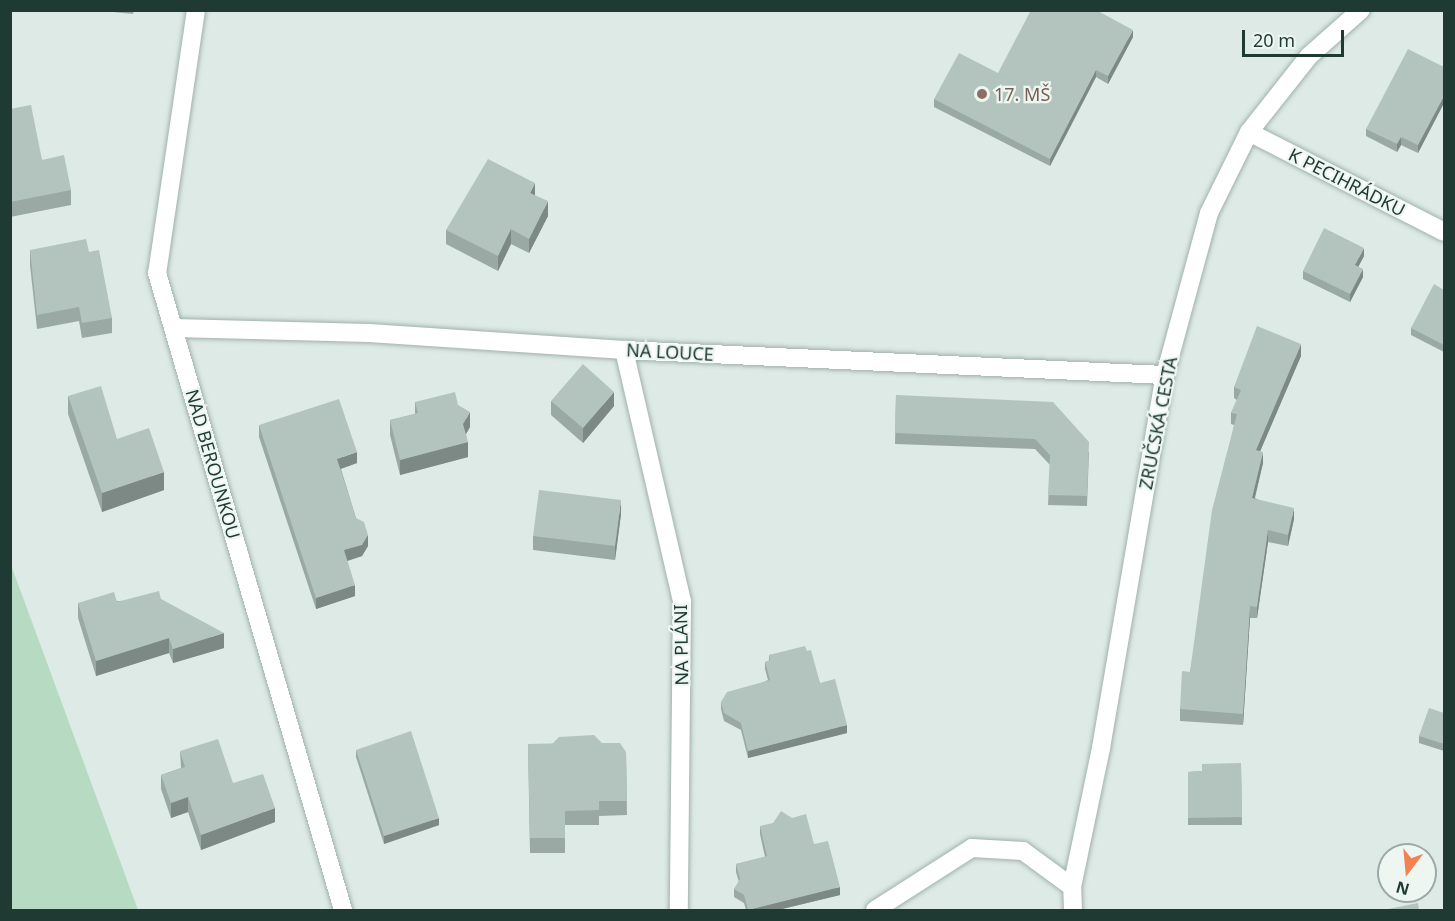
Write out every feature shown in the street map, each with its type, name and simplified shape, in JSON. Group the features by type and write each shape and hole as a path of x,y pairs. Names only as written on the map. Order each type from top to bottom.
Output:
{"street":[{"name":"NAD BEROUNKOU","path":"196,10 157,273 343,910"},
{"name":"ZRUČSKÁ CESTA","path":"1073,910 1072,887 1101,748 1165,375 1209,213 1250,132 1309,56 1361,10"},
{"name":"K PECIHRÁDKU","path":"1250,132 1444,232"},
{"name":"NA LOUCE","path":"174,328 369,333 624,350 1165,375"},
{"name":"NA PLÁNI","path":"624,350 682,602 679,910"},
{"path":"875,910 972,849 1023,851 1072,887"}],"green space":[{"path":"11,565 138,910 11,910"}],"building":[{"name":"17. MŠ","path":"1031,10 1096,10 1133,30 1108,76 1096,70 1050,159 934,99 959,53 998,73"},
{"path":"1408,49 1444,67 1444,96 1418,145 1401,137 1397,144 1366,129"},
{"path":"31,105 42,160 64,155 71,190 10,202 10,109"},
{"path":"488,159 535,183 530,193 548,201 529,239 511,229 498,256 446,230"},
{"path":"1324,228 1364,248 1355,265 1363,269 1350,294 1303,271"},
{"path":"86,239 89,252 99,250 112,318 82,323 79,307 37,315 30,250"},
{"path":"1434,284 1444,290 1444,345 1411,328"},
{"path":"1257,326 1301,344 1256,450 1263,452 1252,498 1294,508 1288,535 1268,530 1257,607 1250,606 1243,714 1180,709 1182,671 1190,672 1212,510 1237,414 1231,413 1241,390 1234,387"},
{"path":"583,364 614,392 583,428 551,401"},
{"path":"101,386 117,439 149,428 164,472 102,493 68,396"},
{"path":"455,392 458,405 470,412 463,424 468,442 400,460 390,420 418,413 415,402"},
{"path":"896,395 1053,402 1089,442 1087,496 1048,495 1050,455 1035,439 895,433"},
{"path":"339,399 357,452 337,459 356,518 364,522 368,535 362,545 344,550 355,585 316,598 259,425"},
{"path":"539,490 621,500 615,546 533,536"},
{"path":"159,591 161,599 224,633 173,649 169,638 96,661 78,603 114,592 117,602"},
{"path":"805,646 807,651 811,650 820,683 835,679 847,725 748,751 741,723 724,713 721,702 727,692 770,680 765,662 770,660 769,655"},
{"path":"1429,708 1444,713 1444,744 1419,736"},
{"path":"411,731 439,818 384,836 356,750"},
{"path":"594,735 602,743 620,743 626,752 627,801 599,801 599,810 565,811 565,838 530,838 528,744 552,744 559,737"},
{"path":"218,739 233,783 263,774 275,808 201,835 188,797 171,803 161,775 185,767 180,751"},
{"path":"1241,763 1242,817 1188,818 1188,772 1202,771 1202,764"},
{"path":"781,811 792,818 806,814 814,844 828,841 840,887 748,910 744,895 734,889 740,879 736,864 767,856 760,826 773,823"},
{"path":"1418,903 1419,910 1383,910"}],"place":[{"name":"17. MŠ","path":"982,94"}]}
